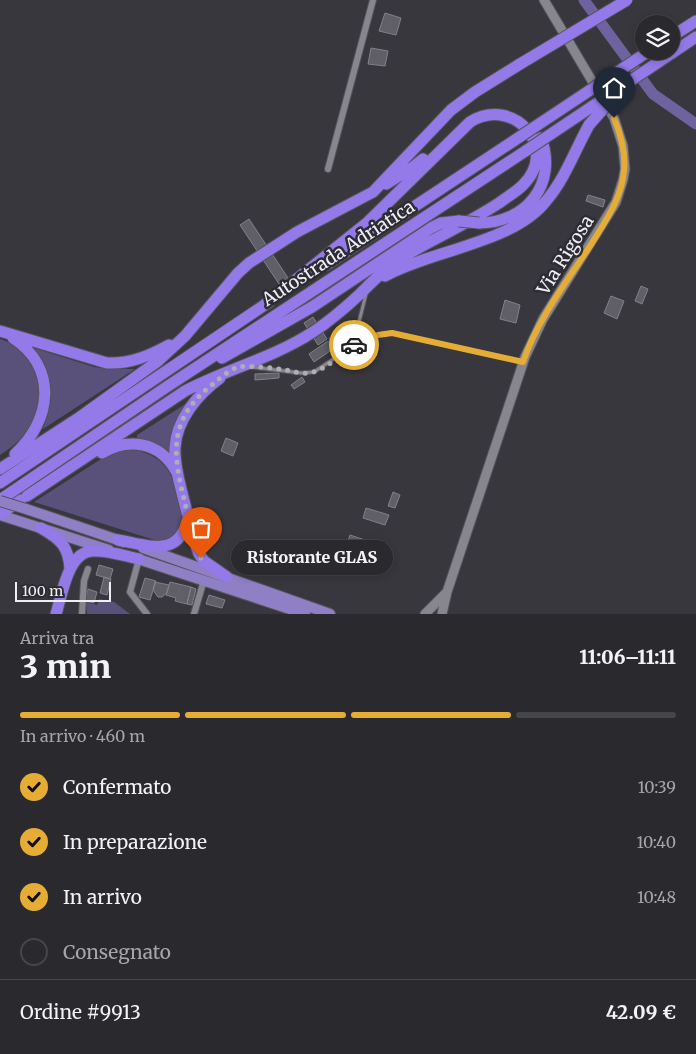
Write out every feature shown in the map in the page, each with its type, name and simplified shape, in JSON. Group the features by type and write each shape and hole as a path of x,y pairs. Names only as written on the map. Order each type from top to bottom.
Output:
{"highway":[{"path":"373,192 451,110 474,92 627,0"},
{"path":"680,31 696,21"},
{"name":"Autostrada Adriatica","path":"680,48 696,37"},
{"name":"Autostrada Adriatica","path":"0,483 263,306 635,60"},
{"name":"Autostrada Adriatica","path":"0,500 165,388 662,60"},
{"path":"368,285 393,271 503,232 527,220 552,194 590,125 604,108 636,85 664,60"},
{"path":"0,469 124,387 158,361 186,336 238,273 249,263 297,232 373,192 413,167 474,111 490,107 509,109 524,116 535,128 540,136 545,154 543,181 532,200 513,216 497,222 459,221 441,223 312,307 244,347 165,388"},
{"path":"0,514 170,400 210,378 277,353 314,331 338,314 368,285 401,258 449,234 483,214 524,184 534,170 537,154 531,136 518,120 502,114 485,115 470,122 368,222 263,306"},
{"path":"3,332 90,359 122,364 154,353 186,336"},
{"path":"0,464 20,449 33,433 42,414 44,396 43,379 38,364 26,348 3,332"},
{"path":"227,576 201,558 194,542 179,477 175,446 184,417 202,394 236,368"},
{"path":"27,496 100,454 122,444 137,444 153,449 171,463 179,477"},
{"path":"118,540 158,547 169,546 180,538 186,527 188,516"},
{"path":"41,528 60,540 66,547 70,570"},
{"path":"56,614 70,570 77,558 90,551 101,551 139,560"}],"main road":[{"name":"Via Rigosa","path":"442,614 447,592 523,362 543,319 616,202 620,192 624,169 623,146 614,118 544,0"},
{"path":"0,500 227,576 330,614"},
{"path":"0,514 306,614"},
{"name":"Via Rigosa","path":"424,614 447,592"}],"street":[{"path":"328,169 373,0"},
{"path":"139,560 130,592 147,614"},
{"path":"82,614 84,581 88,569"},
{"path":"194,614 204,580"}],"lane":[{"path":"353,346 368,285"},
{"path":"236,368 253,366 314,372 353,346 378,335 392,333 523,362"}],"shaded area":[{"path":"351,321 355,323 352,338 343,350 336,340 331,343 328,338 347,326"},
{"path":"0,339 11,344 28,359 38,381 39,404 30,428 16,443 0,455"},
{"path":"31,347 94,367 135,369 43,429 50,406 50,386 44,368"},
{"path":"187,403 173,460 153,444 137,438 137,435"},
{"path":"126,448 154,457 170,473 183,524 175,536 161,542 34,502 112,452"},
{"path":"99,599 114,602 130,614 87,614 86,602 97,605"}],"building":[{"path":"385,13 401,18 396,35 379,31"},
{"path":"371,48 388,51 385,66 368,64"},
{"path":"588,195 605,200 603,207 586,201"},
{"path":"249,219 288,278 279,284 240,225"},
{"path":"641,286 648,289 642,304 635,301"},
{"path":"611,296 624,301 617,319 604,313"},
{"path":"505,300 520,305 516,323 500,319"},
{"path":"313,317 327,339 318,345 304,323"},
{"path":"328,341 333,349 314,362 309,354"},
{"path":"279,373 279,378 255,380 255,374"},
{"path":"302,377 305,382 294,389 291,385"},
{"path":"226,438 238,443 233,456 221,451"},
{"path":"393,492 400,495 395,508 388,506"},
{"path":"366,508 389,515 385,525 363,518"},
{"path":"350,535 365,540 357,565 341,560"},
{"path":"99,565 113,569 110,579 96,575"},
{"path":"104,577 111,579 107,595 100,593"},
{"path":"145,578 156,581 150,600 139,597"},
{"path":"155,582 169,585 167,593 162,597 158,597 153,589"},
{"path":"170,582 191,587 187,604 175,601 176,598 166,595"},
{"path":"191,587 196,589 192,605 187,604"},
{"path":"88,589 97,592 94,603 85,601"},
{"path":"209,595 225,600 222,608 206,604"}],"waterway":[{"path":"584,0 653,94 696,124"}],"way so far":[{"path":"201,558 194,542 175,454 176,438 184,417 193,404 209,386 236,368 253,366 309,373 314,372 354,345"}],"place":[{"name":"Ristorante GLAS","path":"201,558"}],"route":[{"path":"354,345 378,335 392,333 523,362 524,356 543,319 600,230 620,192 623,180 624,157 620,133 614,118"}]}
